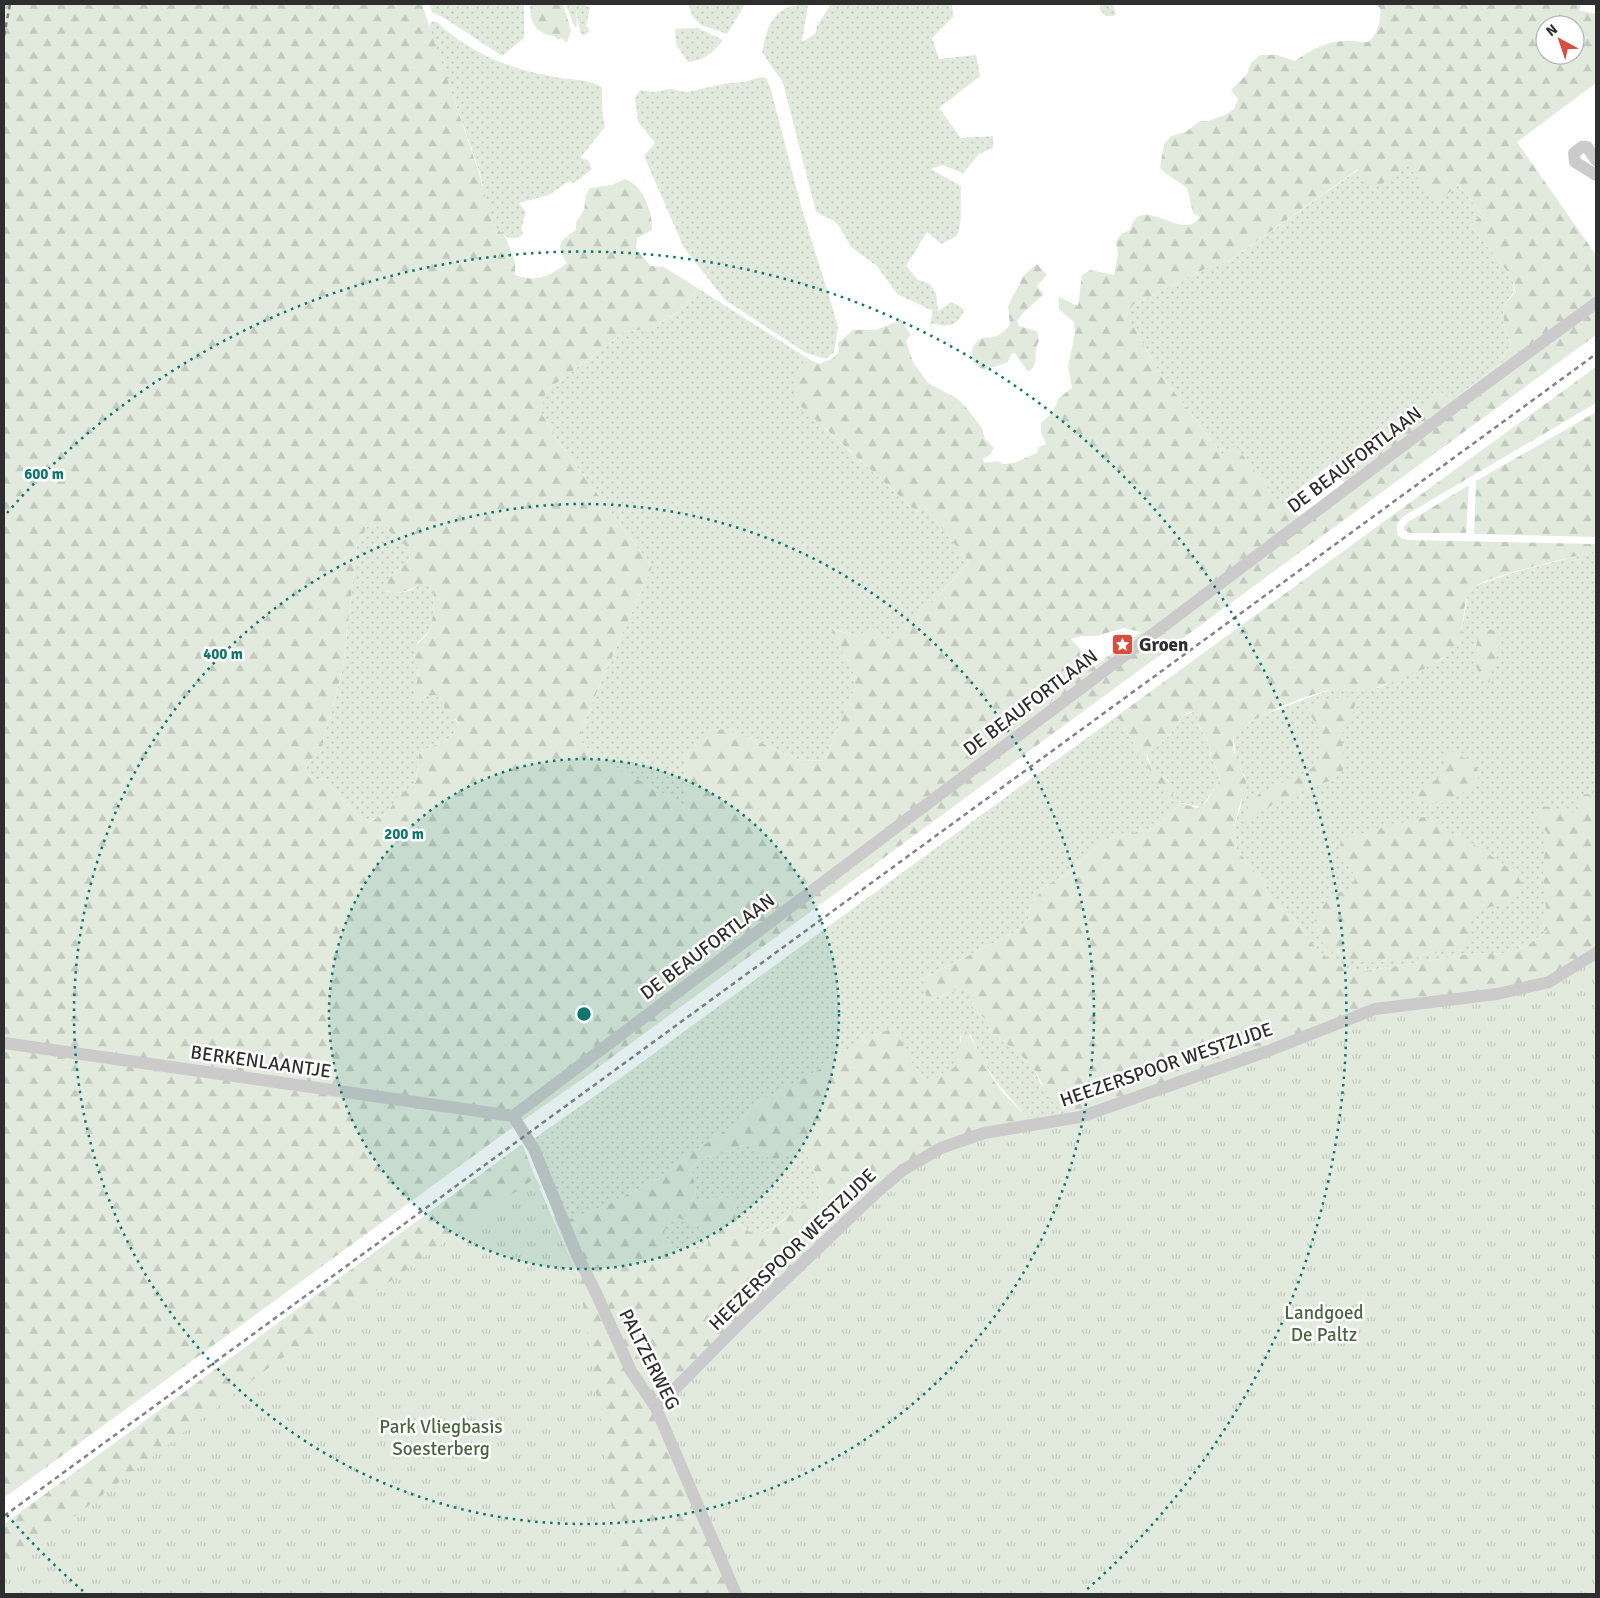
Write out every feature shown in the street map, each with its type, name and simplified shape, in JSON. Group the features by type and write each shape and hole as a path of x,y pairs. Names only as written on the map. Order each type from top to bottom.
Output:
{"street":[{"path":"1596,160 1587,147 1582,147 1574,153 1575,162 1596,175"},
{"name":"DE BEAUFORTLAAN","path":"513,1116 1469,396 1596,303"},
{"name":"HEEZERSPOOR WESTZIJDE","path":"656,1408 744,1319 875,1194 902,1170 941,1148 984,1133 1080,1117 1250,1057 1375,1010 1497,994 1549,982 1596,953"},
{"name":"BERKENLAANTJE","path":"4,1043 513,1116"},
{"name":"PALTZERWEG","path":"513,1116 534,1149 576,1255 597,1295 631,1371 656,1408 736,1594"}],"green space":[{"path":"4,4 422,4 479,173 493,224 506,238 515,262 515,275 530,278 542,277 567,263 561,252 561,244 566,237 576,230 576,222 584,210 586,195 590,188 612,185 625,179 637,187 649,208 652,230 637,238 636,249 651,266 664,267 699,289 680,311 657,327 624,332 546,391 540,411 559,443 652,567 604,675 582,728 580,740 595,756 684,805 685,759 702,735 722,729 748,737 799,760 824,761 855,688 853,672 834,637 832,629 857,636 871,628 888,643 925,601 931,604 969,562 922,504 917,512 793,399 797,373 807,358 819,364 833,358 839,352 838,343 853,330 876,330 901,320 911,335 906,341 913,362 928,383 958,399 982,428 985,439 994,448 990,455 983,459 985,463 998,461 1003,464 1014,463 1037,453 1039,447 1046,444 1041,432 1041,423 1053,412 1059,398 1072,388 1068,366 1075,333 1074,322 1059,309 1059,297 1078,306 1082,275 1090,270 1114,275 1118,254 1116,241 1121,234 1130,230 1135,219 1143,215 1152,215 1183,225 1193,224 1200,217 1193,213 1187,188 1160,168 1164,144 1171,136 1186,132 1200,121 1208,121 1225,115 1234,109 1238,99 1231,90 1247,74 1251,63 1260,55 1277,55 1295,61 1329,43 1344,41 1368,42 1376,32 1380,17 1380,8 1374,4 1581,4 1579,10 1596,14 1596,83 1517,142 1596,255 1596,335 581,1080 509,1130 4,1498","holes":["1408,166 1437,202 1459,185 1482,215 1470,225 1511,276 1513,282 1513,294 1503,308 1504,326 1511,344 1503,357 1503,362 1452,400 1443,392 1366,452 1371,461 1346,485 1301,519 1286,499 1276,499 1235,445 1222,454 1161,375 1126,314 1133,305 1207,268 1229,261 1358,169 1372,190","381,525 400,540 410,551 409,560 390,576 385,585 387,591 398,593 424,585 429,585 433,590 434,603 431,630 413,649 419,674 413,696 415,701 418,702 426,696 435,695 441,699 448,717 456,719 459,723 455,731 446,740 419,754 416,782 399,796 386,814 369,822 355,813 329,785 308,775 306,765 322,750 324,735 343,667 357,546 367,527","1124,628 1141,632 1095,666 1071,639 1081,636 1096,636"]},
{"path":"429,4 524,4 524,38 502,56 446,19 432,12"},
{"path":"531,4 563,4 571,30 567,43 562,38 558,40 554,36 542,33 535,26 531,16"},
{"path":"566,4 583,4 590,8 586,26 590,31 583,36 580,32 576,9 577,26 575,28"},
{"path":"688,4 745,4 727,34 701,25 693,17"},
{"path":"808,4 802,42 815,34 817,26 831,4 952,4 953,17 932,38 939,59 976,55 980,76 939,108 961,138 993,136 993,148 979,154 963,173 942,165 931,169 961,186 959,230 957,236 941,244 927,232 906,266 918,280 930,284 936,293 938,311 951,302 964,309 959,319 952,324 943,326 933,323 930,326 933,311 897,294 877,266 851,247 839,226 834,221 816,212 783,83 762,52 767,32 774,18 787,8"},
{"path":"1100,4 1113,4 1116,14 1106,16 1100,10"},
{"path":"432,22 437,22 449,33 475,50 503,63 550,76 582,80 602,87 602,111 605,127 580,158 588,160 592,169 574,183 569,181 549,195 519,203 526,212 521,228 523,234 516,238 509,238 503,235 493,224 490,217 480,174 429,25"},
{"path":"698,28 723,40 708,55 699,60 688,62 676,44 675,29"},
{"path":"762,77 767,79 771,90 801,206 838,328 834,352 826,359 806,353 725,300 684,248 644,156 655,143 638,122 635,98 640,90 653,92 670,89 687,92"},
{"path":"1408,165 1437,201 1459,185 1482,215 1470,225 1513,281 1513,293 1503,308 1504,326 1511,344 1503,357 1503,362 1452,400 1443,393 1366,451 1372,461 1346,485 1330,465 1286,499 1276,499 1235,446 1222,454 1161,375 1126,314 1133,305 1207,268 1229,261 1359,169 1372,190"},
{"path":"1037,264 1047,275 1037,286 1044,294 1017,321 1019,326 1037,331 1039,341 1033,368 1027,371 1015,353 1012,353 1007,363 984,369 980,368 972,358 972,351 975,345 982,338 998,335 1010,325 1008,306 1024,275"},
{"path":"699,289 807,358 797,373 822,426 917,512 922,504 969,562 931,604 925,602 888,643 866,633 857,636 833,629 838,645 853,672 855,688 824,761 799,760 748,737 685,759 684,805 595,756 580,740 582,728 604,675 652,567 559,443 540,411 546,391 624,332 657,327 680,311"},
{"name":"Landgoed De Paltz","path":"1596,367 1596,403 1404,516 1397,523 1397,534 1401,538 1409,540 1596,544 1596,551 1495,578 1473,588 1467,596 1462,627 1458,639 1451,650 1430,666 1418,672 1375,688 1322,692 1264,715 1240,729 1233,735 1233,749 1246,782 1233,830 1237,850 1263,881 1268,896 1277,906 1294,919 1319,952 1341,967 1365,971 1470,954 1508,953 1525,947 1549,930 1539,932 1546,908 1543,868 1547,833 1536,817 1539,808 1549,807 1571,812 1576,811 1579,795 1588,794 1596,798 1596,1594 252,1594 579,1278 553,1216 565,1221 603,1207 661,1177 696,1150 739,1122 759,1102 822,1068 841,1053 868,1037 891,1029 902,1041 914,1066 925,1079 938,1077 955,1067 963,1029 976,1046 991,1076 999,1087 1032,1122 1071,1115 1064,1113 1053,1103 1034,1069 1017,1051 991,1033 987,1020 971,1008 973,1001 969,992 957,989 947,995 927,999 923,986 925,981 922,979 1013,933 1028,920 1032,903 1046,885 1066,876 1104,840 1157,827 1181,803 1197,808 1205,803 1218,784 1220,777 1211,758 1209,743 1196,721 1198,712 1185,715 1168,737 1157,747 1152,747 1147,754 1153,768 1173,787 1173,799 1170,803 1117,716","holes":["745,1145 761,1155 771,1158 780,1158 803,1150 812,1163 823,1199 808,1202 777,1225 761,1233 752,1232 739,1223 735,1214 735,1204 731,1198 721,1197 696,1204 693,1200 695,1188 692,1168 700,1160","679,1218 704,1231 707,1235 707,1247 696,1252 671,1247 664,1232 671,1222"]},
{"path":"1596,412 1596,537 1474,534 1476,481"},
{"path":"1469,485 1466,533 1410,533 1404,530 1408,522"},
{"path":"381,525 400,540 410,551 409,560 390,576 387,591 405,592 421,584 429,585 433,590 434,603 431,630 418,642 414,656 418,666 418,676 413,696 418,702 426,696 434,695 441,699 445,709 459,723 447,740 419,754 416,782 399,796 386,814 368,822 355,813 329,785 308,775 306,765 322,750 324,735 343,667 357,546 367,527"},
{"path":"1596,551 1596,930 1550,929 1525,947 1508,953 1470,954 1365,971 1341,967 1332,962 1319,952 1294,919 1277,906 1268,896 1263,881 1237,850 1233,830 1241,805 1245,777 1236,760 1233,735 1238,729 1264,715 1313,696 1330,690 1378,688 1442,659 1462,628 1468,594 1475,586 1512,573"},
{"path":"1482,627 1495,631 1500,640 1489,683 1477,669 1476,664 1478,635"},
{"path":"1357,697 1351,720 1341,735 1345,763 1342,772 1332,780 1304,790 1291,800 1278,801 1244,823 1250,800 1268,789 1302,775 1316,764 1320,757 1321,747 1318,727 1307,706 1331,698"},
{"path":"1198,712 1198,725 1209,743 1211,758 1220,777 1218,784 1201,807 1181,803 1157,827 1104,840 1066,876 1046,885 1032,903 1028,920 1013,933 922,979 925,980 927,999 947,995 957,989 969,991 973,1001 971,1008 987,1020 991,1033 1017,1051 1034,1069 1040,1083 1073,1116 1032,1122 990,1072 971,1035 960,1036 960,1053 955,1067 938,1078 925,1079 911,1062 891,1029 868,1037 841,1053 822,1068 759,1102 739,1122 696,1150 661,1177 603,1207 565,1221 535,1138 619,1079 1117,716 1170,802 1169,781 1152,769 1147,754 1152,747 1157,747 1170,734 1183,716"},
{"path":"1449,750 1474,763 1479,773 1477,782 1447,802 1431,803 1412,797 1417,790 1437,779 1443,769"},
{"path":"1424,817 1443,825 1443,830 1452,835 1457,833 1515,872 1522,884 1519,893 1503,904 1474,911 1471,920 1471,946 1380,962 1357,961 1338,955 1323,943 1314,922 1327,898 1349,888 1355,880 1352,871 1339,858 1341,839"},
{"name":"Landgoed De Paltz","path":"1596,957 1596,1594 736,1594 660,1411 896,1179 961,1143 1046,1126 1379,1012 1537,990"},
{"path":"522,1144 541,1187 4,1594 4,1524"},
{"path":"745,1145 764,1154 779,1157 803,1150 812,1163 823,1199 802,1207 769,1230 757,1233 750,1232 739,1223 736,1217 735,1204 721,1197 696,1204 693,1200 695,1188 692,1168 700,1160"},
{"name":"Park Vliegbasis Soesterberg","path":"535,1178 579,1278 605,1453 622,1594 4,1594 4,1567 25,1551 29,1551 275,1363"},
{"path":"679,1218 704,1231 707,1235 707,1247 696,1252 671,1247 664,1232 671,1222"}],"railway":[{"path":"4,36 10,4"},
{"path":"4,1516 1596,354"}],"place":[{"name":"Groen","path":"1123,644"}]}
